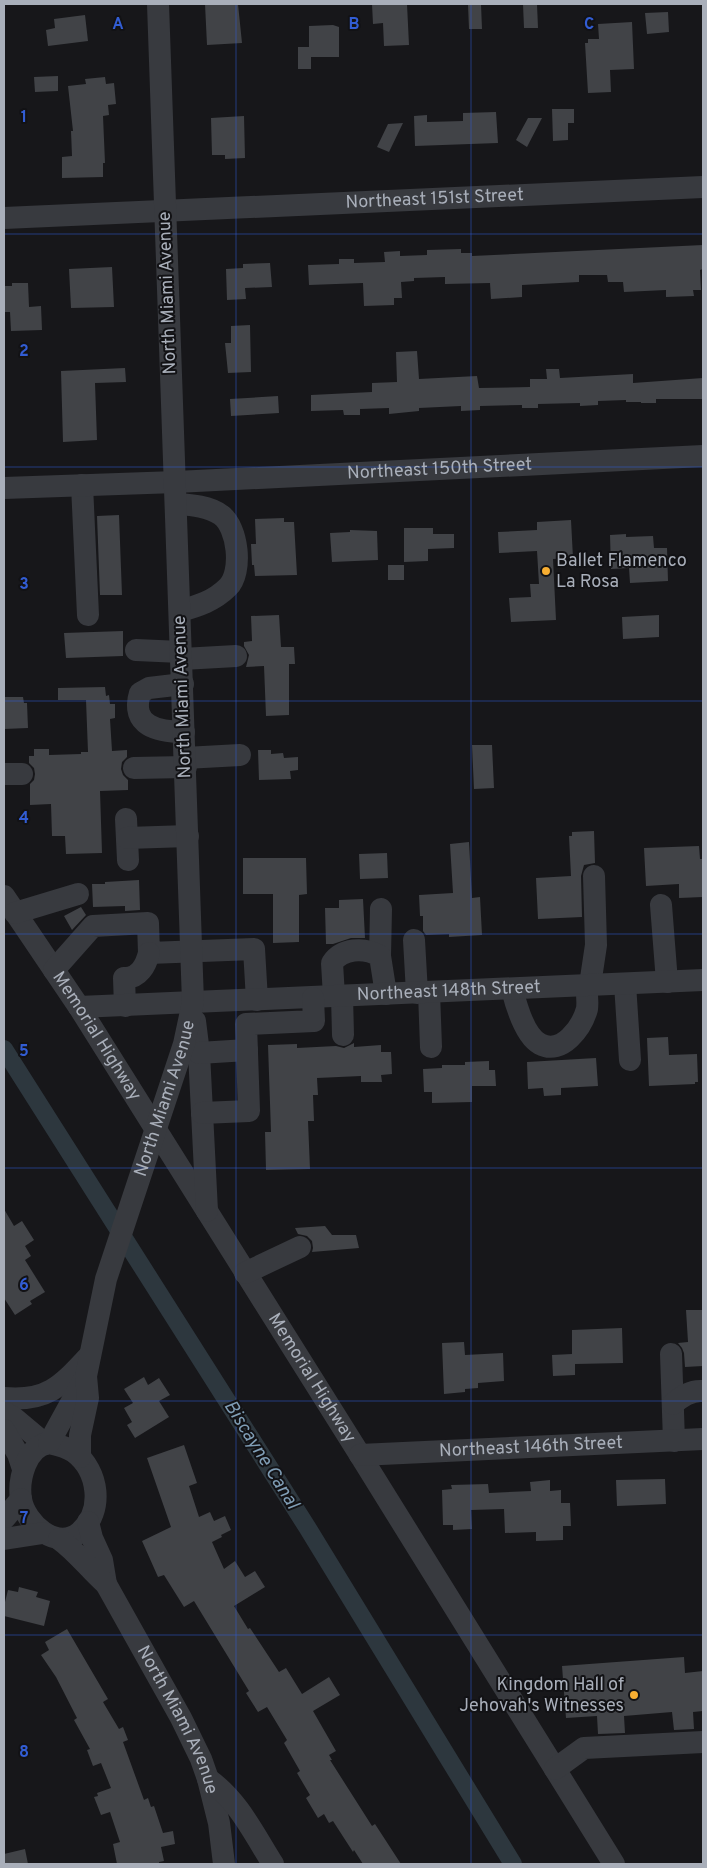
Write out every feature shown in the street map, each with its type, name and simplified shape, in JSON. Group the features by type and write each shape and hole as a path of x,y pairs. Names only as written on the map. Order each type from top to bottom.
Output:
{"street":[{"name":"North Miami Avenue","path":"80,1457 80,1435 88,1398 88,1366 106,1279 184,1044 193,1002 158,4"},
{"name":"Northeast 151st Street","path":"4,218 703,187"},
{"name":"Northeast 150th Street","path":"176,493 703,456"},
{"path":"82,486 88,615"},
{"path":"4,488 82,486 176,493 222,515 230,525 238,558 236,574 230,586 208,603 180,611"},
{"path":"136,650 182,656 236,656"},
{"path":"183,684 149,688 140,693 137,709 145,723 156,729 169,732 184,732"},
{"path":"134,768 240,755"},
{"path":"127,839 188,836"},
{"path":"512,989 516,1005 531,1036 539,1044 556,1046 568,1041 583,1022 596,944 594,876"},
{"path":"9,904 78,894"},
{"name":"Memorial Highway","path":"9,904 79,1007 614,1864"},
{"path":"661,905 667,982"},
{"path":"381,909 380,956 386,994"},
{"path":"54,970 93,926 148,923 149,954 145,966 134,976 124,978 125,1006"},
{"path":"414,940 431,1047"},
{"path":"149,954 254,949 257,1000"},
{"path":"343,1035 330,997 332,964 341,953 366,951 380,956"},
{"name":"Northeast 148th Street","path":"79,1007 703,980"},
{"path":"625,984 630,1060"},
{"path":"202,1114 249,1112 246,1024 314,1021 330,997"},
{"path":"193,1002 199,1053 207,1214"},
{"path":"199,1053 247,1050"},
{"path":"245,1273 300,1247"},
{"path":"671,1354 674,1441"},
{"name":"North Miami Avenue","path":"47,1444 64,1418 88,1366"},
{"path":"4,1398 22,1399 43,1395 88,1366"},
{"path":"673,1404 686,1394 703,1391"},
{"path":"4,1412 47,1444 66,1448 80,1457 89,1471 95,1486 95,1508 88,1522 76,1536 4,1539"},
{"path":"4,1430 18,1454 24,1469"},
{"name":"Northeast 146th Street","path":"360,1455 703,1439"},
{"path":"47,1444 33,1451 24,1469 21,1499 35,1526 51,1536"},
{"path":"4,1519 21,1499"},
{"name":"North Miami Avenue","path":"88,1522 92,1538 102,1560 106,1584"},
{"name":"North Miami Avenue","path":"51,1536 70,1547 88,1568 106,1584 181,1718 201,1759 208,1779 219,1823 224,1864"},
{"path":"555,1769 584,1748 703,1742"},
{"path":"208,1779 232,1799 273,1864"}],"building":[{"path":"205,4 238,4 242,43 207,45"},
{"path":"372,4 407,4 409,45 384,46 383,23 373,24"},
{"path":"468,4 481,4 482,29 469,29"},
{"path":"523,4 537,4 538,28 524,28"},
{"path":"668,12 669,32 647,34 645,13"},
{"path":"85,15 88,41 48,46 46,30 55,28 54,19"},
{"path":"632,22 634,69 610,70 611,92 588,93 585,43 588,43 588,39 599,39 598,24"},
{"path":"333,25 339,27 339,57 311,57 311,69 298,69 298,47 309,47 309,26"},
{"path":"58,76 58,91 35,92 34,77"},
{"path":"105,77 106,84 114,83 116,104 108,105 109,115 103,116 105,163 103,163 103,177 62,178 62,157 72,156 71,131 73,131 68,86 86,84 85,79"},
{"path":"552,109 574,109 574,123 568,123 568,140 553,141"},
{"path":"496,112 498,143 415,146 414,116 427,115 427,122 463,121 463,113"},
{"path":"244,116 245,158 225,159 225,155 212,155 211,118"},
{"path":"528,118 542,118 527,147 516,140"},
{"path":"403,123 389,152 377,147 388,124"},
{"path":"703,245 703,269 700,270 701,290 693,290 694,296 666,297 666,290 624,292 623,282 608,282 607,275 579,275 579,282 522,285 522,297 491,299 490,283 445,284 445,277 414,278 414,281 401,282 402,298 394,298 394,305 364,306 363,283 309,285 308,265 339,264 339,259 354,259 354,263 385,262 384,252 400,251 400,256 427,255 427,250 461,249 461,253 472,253 472,256"},
{"path":"270,263 272,287 245,288 246,299 227,300 226,269 243,268 243,264"},
{"path":"112,267 114,307 71,308 69,269"},
{"path":"12,283 28,283 29,307 41,306 42,330 11,331 10,312 4,312 4,286 12,286"},
{"path":"250,325 251,372 228,373 225,343 231,343 231,326"},
{"path":"417,351 419,379 477,376 479,388 530,387 530,379 547,379 546,369 559,369 560,378 633,374 633,383 703,378 703,399 656,399 656,403 626,402 626,400 598,401 598,405 580,406 580,403 538,404 538,408 522,408 522,405 480,406 480,410 461,411 461,406 419,408 419,411 389,414 389,408 360,409 360,415 344,415 343,410 311,411 311,395 372,392 372,383 397,382 396,352"},
{"path":"125,368 126,382 95,383 97,440 63,442 61,371"},
{"path":"278,396 279,413 231,416 230,399"},
{"path":"119,515 122,595 100,595 97,516"},
{"path":"284,518 284,522 294,522 297,575 255,576 254,565 252,565 251,544 256,544 255,519"},
{"name":"Ballet Flamenco La Rosa","path":"571,520 573,558 553,559 556,620 511,622 509,598 531,597 530,584 539,584 537,551 499,553 498,532 537,530 537,522"},
{"path":"404,528 433,528 433,534 454,534 454,548 428,549 428,561 404,562"},
{"path":"350,530 377,531 378,560 332,562 330,533 350,532"},
{"path":"626,534 626,537 653,536 654,548 667,548 668,581 630,583 629,568 611,569 610,535"},
{"path":"388,565 404,565 404,580 388,580"},
{"path":"279,615 281,647 294,647 295,664 289,664 289,715 266,716 264,666 246,667 249,655 244,642 252,641 251,616"},
{"path":"659,615 659,637 623,639 622,617"},
{"path":"123,631 123,656 66,658 64,633"},
{"path":"105,687 106,696 109,695 110,704 115,704 115,718 110,719 112,751 127,750 127,757 122,762 121,769 123,775 128,780 128,790 100,791 102,853 66,854 65,836 52,836 51,804 30,805 30,784 34,780 35,774 34,768 29,763 29,756 34,756 34,749 49,749 49,755 88,752 86,700 58,700 58,688"},
{"path":"4,697 23,697 24,703 27,703 28,728 4,729"},
{"path":"472,745 492,745 494,788 474,789"},
{"path":"258,750 271,750 271,754 283,753 284,758 298,757 298,770 290,771 291,779 259,780"},
{"path":"594,831 595,863 584,865 581,876 582,917 538,919 536,878 571,876 569,836 572,836 572,832"},
{"path":"469,842 472,898 480,897 482,935 449,937 449,934 426,935 423,931 423,916 420,916 419,895 453,893 450,844"},
{"path":"699,846 700,859 702,859 703,897 679,898 679,884 646,886 644,848"},
{"path":"387,853 388,878 360,879 359,854"},
{"path":"243,858 306,858 307,894 299,895 299,942 273,943 273,894 243,894"},
{"path":"139,880 140,910 125,911 125,906 93,907 92,884"},
{"path":"363,899 365,938 351,938 333,944 326,944 325,908 339,908 339,900"},
{"path":"81,907 86,915 72,930 64,916"},
{"path":"668,1037 669,1055 697,1054 698,1082 695,1082 695,1084 649,1086 647,1038"},
{"path":"354,1043 354,1047 381,1045 381,1052 391,1052 392,1074 381,1075 382,1082 361,1082 361,1076 317,1078 318,1095 313,1095 314,1121 308,1121 310,1169 266,1170 265,1132 271,1132 268,1045 297,1044 297,1048 336,1046 344,1048"},
{"path":"596,1058 598,1086 561,1088 561,1095 544,1096 543,1088 528,1089 527,1062"},
{"path":"489,1061 489,1070 495,1070 496,1086 472,1086 472,1102 432,1103 432,1092 424,1092 423,1069 442,1068 442,1065 465,1065 465,1062"},
{"path":"4,1209 14,1226 22,1221 34,1240 25,1246 31,1256 25,1260 45,1292 30,1301 32,1304 15,1315 4,1298"},
{"path":"325,1226 332,1235 356,1235 359,1248 312,1252 312,1241 307,1236 298,1234 295,1228"},
{"path":"686,1310 703,1310 703,1366 685,1367 684,1353 678,1343 688,1342"},
{"path":"622,1328 623,1363 575,1364 575,1375 553,1376 552,1355 572,1354 572,1330"},
{"path":"464,1342 465,1355 503,1353 504,1381 478,1383 478,1388 465,1389 465,1392 444,1394 442,1343"},
{"path":"144,1377 148,1385 159,1378 170,1395 159,1401 169,1417 135,1438 127,1425 132,1422 124,1408 133,1403 124,1389"},
{"path":"184,1445 197,1483 189,1486 199,1517 210,1512 214,1521 225,1516 231,1530 212,1542 224,1569 235,1561 245,1577 255,1571 265,1587 234,1606 279,1672 286,1668 302,1694 329,1677 340,1695 313,1711 336,1751 329,1755 332,1760 330,1760 372,1826 375,1824 401,1864 363,1864 333,1821 329,1823 324,1814 318,1818 306,1798 310,1795 297,1773 300,1771 284,1743 287,1740 267,1707 258,1712 246,1693 249,1691 194,1601 184,1607 164,1575 158,1577 142,1541 171,1527 147,1458"},
{"path":"665,1479 666,1504 617,1506 616,1480"},
{"path":"550,1480 550,1491 561,1490 561,1503 570,1503 571,1526 563,1526 563,1540 536,1541 536,1532 505,1533 504,1509 471,1510 472,1529 453,1530 453,1525 443,1525 442,1490 452,1489 451,1485 488,1484 489,1493 531,1491 530,1482"},
{"path":"19,1587 38,1592 36,1597 50,1601 44,1626 4,1616 4,1606 8,1590 18,1592"},
{"path":"67,1629 108,1699 103,1702 119,1729 123,1727 128,1740 123,1742 144,1800 148,1798 151,1807 154,1806 163,1833 173,1831 175,1844 161,1847 164,1861 159,1862 159,1864 117,1864 113,1844 120,1842 110,1812 101,1815 94,1797 98,1796 97,1793 111,1788 101,1763 93,1766 87,1750 90,1749 74,1720 77,1718 56,1677 41,1655 49,1650 45,1642"},
{"name":"Kingdom Hall of Jehovah's Witnesses","path":"684,1657 685,1673 703,1671 703,1711 693,1712 694,1729 674,1730 672,1712 624,1716 625,1733 598,1734 597,1716 566,1718 562,1666"},
{"path":"25,1849 28,1864 4,1864 4,1854"}],"waterway":[{"name":"Biscayne Canal","path":"4,1049 307,1527 513,1864"}],"place":[{"name":"Ballet Flamenco La Rosa","path":"546,571"},
{"name":"Kingdom Hall of Jehovah's Witnesses","path":"634,1695"}]}
